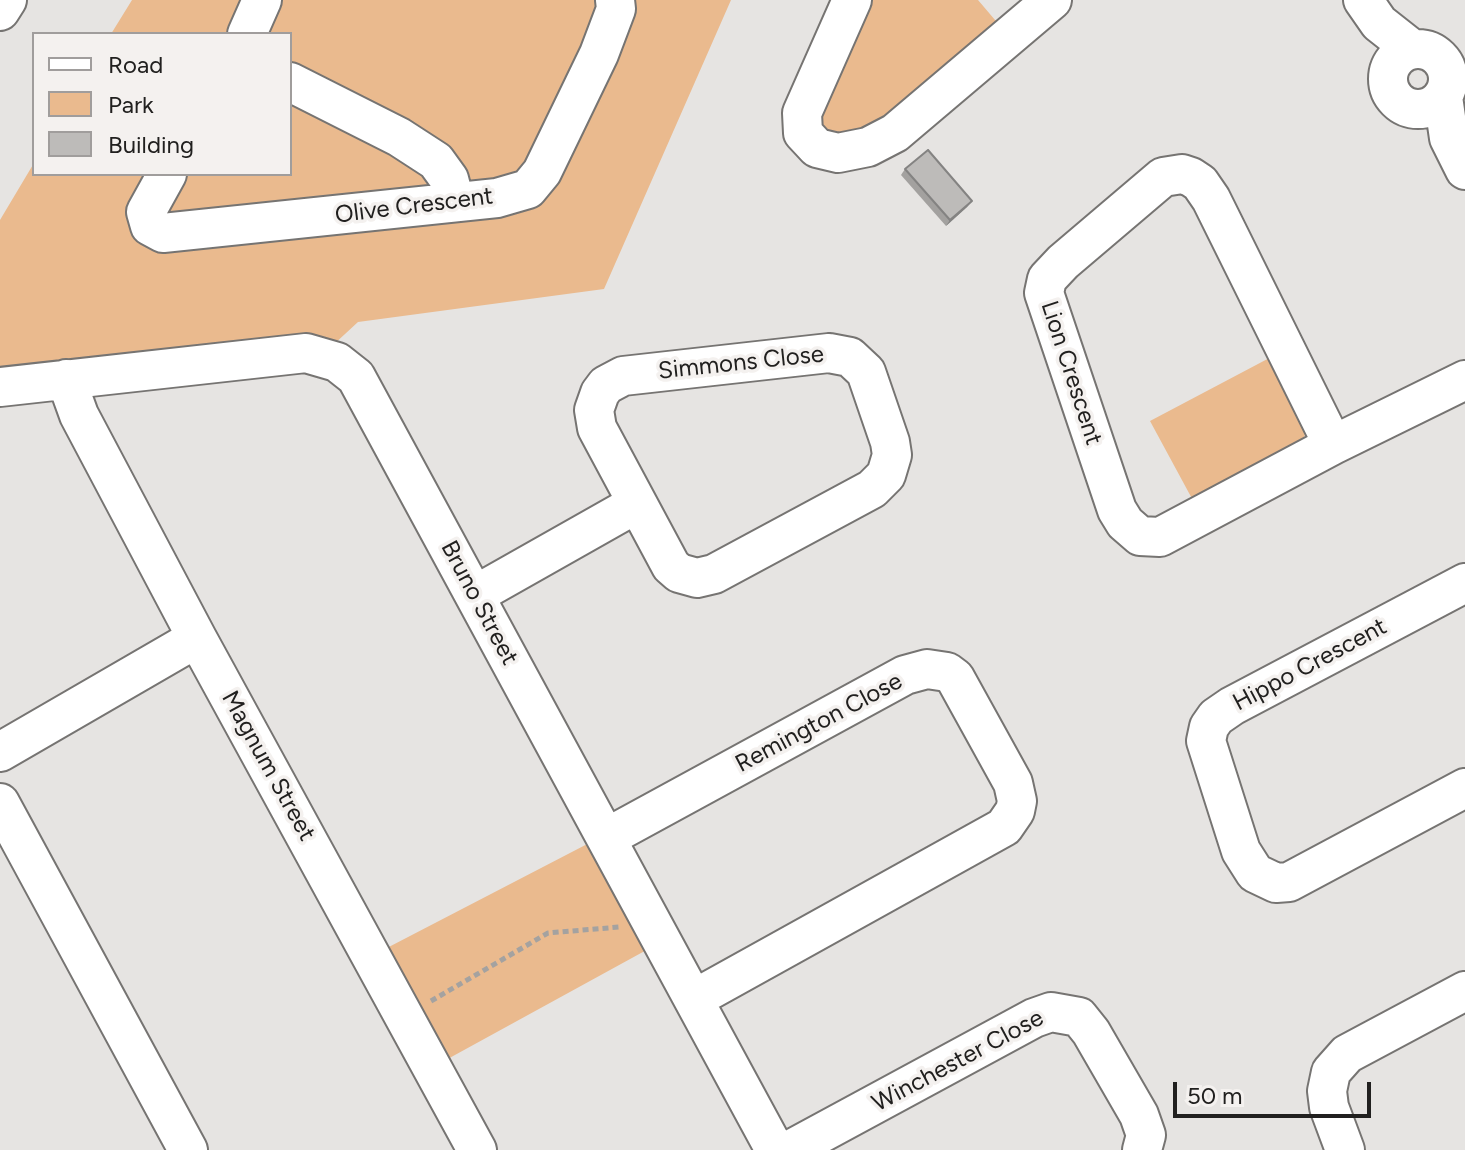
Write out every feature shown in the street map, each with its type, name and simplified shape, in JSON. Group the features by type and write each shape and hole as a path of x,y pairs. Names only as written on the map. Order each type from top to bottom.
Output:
{"street":[{"path":"0,11 7,0"},
{"path":"248,32 262,0"},
{"name":"Olive Crescent","path":"166,176 146,212 150,226 163,233 497,198 528,189 542,172 599,54 616,9 615,0"},
{"path":"852,0 802,113 803,133 817,148 838,153 868,147 895,133 1052,0"},
{"path":"1371,11 1434,68 1457,154"},
{"path":"292,83 399,137 436,161 449,179 455,202"},
{"name":"Lion Crescent","path":"1333,445 1211,199 1200,183 1191,177 1182,174 1163,177 1047,279 1044,293 1117,510 1125,523 1140,536 1160,537 1333,445 1465,380"},
{"name":"Bruno Street","path":"0,387 306,353 337,362 347,369 363,387 775,1150"},
{"name":"Simmons Close","path":"829,353 850,357 866,372 892,455 886,475 872,489 714,574 697,578 679,573 671,566 636,504 594,419 600,393 614,380 623,376 829,353"},
{"name":"Magnum Street","path":"66,379 79,415 197,638 477,1150"},
{"path":"475,595 636,504"},
{"name":"Hippo Crescent","path":"1465,583 1232,706 1216,717 1209,727 1206,741 1241,851 1255,873 1276,883 1289,882 1465,788"},
{"path":"0,752 197,638"},
{"name":"Remington Close","path":"606,838 905,675 927,669 947,672 955,678 1013,783 1017,801 1015,811 1004,827 694,999"},
{"path":"0,803 173,1145"},
{"path":"1345,1150 1329,1107 1327,1091 1331,1072 1347,1054 1465,991"},
{"name":"Winchester Close","path":"790,1150 1034,1018 1051,1012 1079,1017 1091,1032 1139,1115 1146,1135 1142,1150"}],"path":[{"path":"429,1002 548,933 624,927"}],"green space":[{"path":"132,0 731,0 604,289 358,322 332,346 0,376 0,220 32,166 32,176 292,176 292,32 112,32"},
{"path":"866,0 978,0 1001,27 890,120 839,136 826,131 819,119"},
{"path":"1275,355 1307,426 1302,446 1196,506 1150,421"},
{"path":"595,840 652,947 444,1061 383,950"}],"building":[{"path":"928,150 972,201 950,220 905,169"}]}
